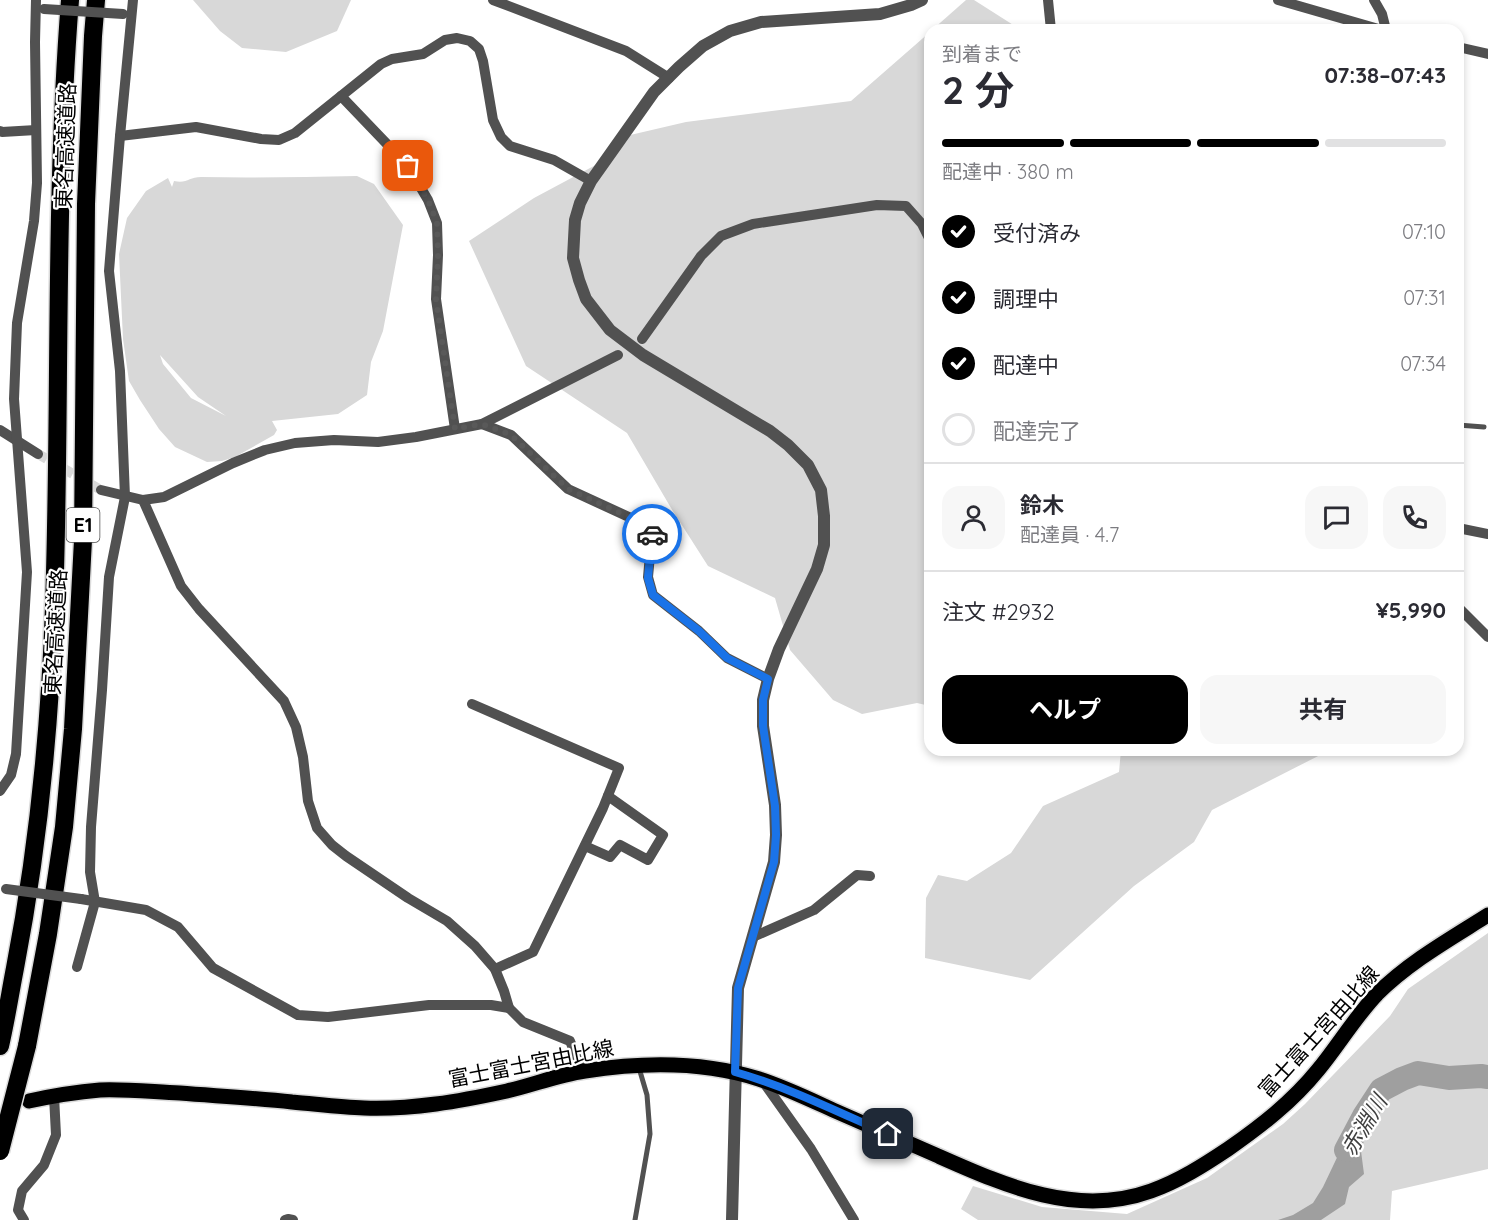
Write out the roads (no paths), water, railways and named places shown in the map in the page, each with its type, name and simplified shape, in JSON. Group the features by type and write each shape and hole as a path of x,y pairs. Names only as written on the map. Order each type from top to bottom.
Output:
{"highway":[{"name":"東名高速道路","path":"0,1044 26,910 41,789 50,687 55,597 62,164 70,0"},
{"name":"東名高速道路","path":"0,1151 27,1046 48,934 63,827 73,729 82,540 86,204 96,0"}],"main road":[{"name":"富士富士宮由比線","path":"29,1101 102,1090 134,1090 365,1108 399,1107 436,1104 504,1091 582,1071 639,1065 703,1066 735,1072 796,1093 986,1178 1029,1192 1058,1199 1087,1202 1119,1199 1149,1192 1175,1181 1207,1163 1255,1130 1288,1103 1317,1071 1377,995 1410,967 1488,915"}],"street":[{"path":"77,968 95,902 90,872 91,827 108,577 125,497 120,371 109,271 127,15 133,0"},
{"path":"493,0 515,4 626,51 669,78"},
{"path":"732,1220 738,988 774,862 775,806 763,726 763,700 779,649 817,569 824,545 821,490 808,465 770,430 643,355 610,330 586,299 579,280 573,258 575,220 580,203 591,181 654,92 703,46 730,31 761,22 880,14 921,0"},
{"path":"1047,0 1050,24"},
{"path":"1278,0 1363,24"},
{"path":"1374,0 1382,14 1383,24"},
{"path":"0,791 11,775 16,754 27,572 14,399 17,323 34,221 37,183 35,42 39,6 127,15"},
{"path":"120,136 196,127 279,140 295,133 381,64 393,59 423,54 445,40 458,38 470,41 479,49 493,120 501,137 510,146 554,160 591,181"},
{"path":"1464,48 1488,54"},
{"path":"341,96 408,166 428,200 437,223 436,300 455,429"},
{"path":"0,131 36,129"},
{"path":"642,339 701,256 722,236 753,224 876,205 906,206 924,228"},
{"path":"101,490 143,500 164,497 233,463 265,450 295,443 334,440 378,442 482,424 618,355"},
{"path":"482,424 511,435 568,489 644,524 652,533 648,578 653,595 699,631 727,658 768,679"},
{"path":"0,430 38,454"},
{"path":"143,500 181,585 199,609 284,701 296,728 303,757 308,801 317,828 346,856 447,921 475,946 495,969 509,1008 523,1022 570,1041 582,1071"},
{"path":"1464,529 1488,534"},
{"path":"1464,613 1488,637"},
{"path":"472,704 619,768 585,846 533,952 495,969"},
{"path":"585,846 609,857 620,844 648,860 663,835 608,795"},
{"path":"753,937 814,910 857,875 870,876"},
{"path":"3,889 146,910 178,927 213,968 298,1016 328,1017 429,1005 490,1005 509,1008"},
{"path":"762,1080 811,1149 854,1220"},
{"path":"24,1220 18,1210 22,1191 44,1165 56,1135 54,1096"},
{"path":"285,1220 293,1220"}],"lane":[{"path":"1464,425 1484,427"},
{"path":"635,1220 650,1134 647,1095 639,1065"}],"waterway":[{"name":"赤淵川","path":"1346,1150 1381,1090 1402,1079 1418,1073 1449,1078 1488,1077"}],"tunnel":[{"path":"38,454 101,490"}]}
